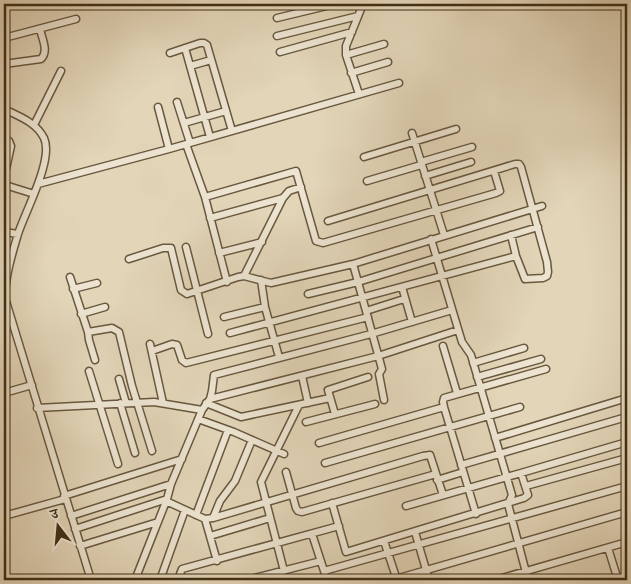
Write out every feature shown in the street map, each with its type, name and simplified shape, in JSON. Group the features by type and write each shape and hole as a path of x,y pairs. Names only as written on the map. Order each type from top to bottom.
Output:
{"street":[{"path":"277,18 335,4"},
{"path":"359,94 346,56 346,46 363,4"},
{"path":"277,36 358,16"},
{"path":"4,38 76,19"},
{"path":"4,64 44,56 45,52 40,29"},
{"path":"280,52 352,32"},
{"path":"170,53 204,43 207,45 232,131"},
{"path":"346,56 384,44"},
{"path":"185,48 210,137"},
{"path":"190,66 211,60"},
{"path":"351,73 388,62"},
{"path":"34,125 61,71"},
{"path":"38,184 169,149 399,83"},
{"path":"177,102 205,197 227,282"},
{"path":"158,107 169,149"},
{"path":"4,109 34,125 40,131 46,144 45,157 38,184 18,234 5,288 5,298 91,580"},
{"path":"184,123 226,112"},
{"path":"364,157 456,129"},
{"path":"412,132 444,235"},
{"path":"4,140 9,141 11,146 4,178 5,185 34,194"},
{"path":"367,181 472,148"},
{"path":"425,176 471,162"},
{"path":"328,221 519,164 547,262 547,276 525,279 516,256 511,235"},
{"path":"205,197 296,171 316,240 322,243 500,190 494,171"},
{"path":"244,276 283,198 289,191 301,187"},
{"path":"210,218 283,198"},
{"path":"128,259 163,248 171,248 181,290 187,294 244,276 276,283 353,264 542,206"},
{"path":"308,294 358,282 538,227"},
{"path":"4,232 18,234"},
{"path":"431,239 462,342 471,355 512,495 508,504 528,580"},
{"path":"219,253 262,242"},
{"path":"186,247 208,334"},
{"path":"230,333 516,256"},
{"path":"353,264 382,369 379,374 384,400"},
{"path":"70,277 95,360"},
{"path":"261,280 265,307 280,357"},
{"path":"74,289 97,282"},
{"path":"402,287 412,322"},
{"path":"163,403 151,347 177,345 182,360 186,362 367,314 404,299"},
{"path":"82,314 105,307"},
{"path":"224,317 265,307"},
{"path":"136,580 167,500 171,484 198,419 212,391 214,375 371,334 452,310"},
{"path":"88,332 112,328 119,332 132,386 152,451"},
{"path":"208,401 378,356 458,330"},
{"path":"443,346 457,393"},
{"path":"473,363 524,348"},
{"path":"477,377 540,359"},
{"path":"476,514 444,407 444,398 546,369"},
{"path":"89,371 118,464"},
{"path":"302,376 308,403"},
{"path":"335,414 328,390 368,377"},
{"path":"119,379 135,453"},
{"path":"4,393 32,385"},
{"path":"208,401 242,418 330,398"},
{"path":"495,438 627,398"},
{"path":"37,408 137,402 163,403 202,410"},
{"path":"306,422 375,404"},
{"path":"284,571 261,482 299,405"},
{"path":"319,443 444,407"},
{"path":"325,463 520,407"},
{"path":"286,472 298,511 302,512 436,477 500,454 623,418"},
{"path":"198,419 284,454"},
{"path":"196,515 228,430"},
{"path":"213,518 220,501 236,481 252,440"},
{"path":"406,506 627,442"},
{"path":"75,530 167,500 205,519 213,518 430,455 443,495"},
{"path":"526,486 627,458"},
{"path":"4,516 182,459"},
{"path":"332,503 346,552 527,497 526,486 521,474"},
{"path":"71,516 171,484"},
{"path":"324,571 627,486"},
{"path":"160,580 185,510"},
{"path":"384,541 395,580 627,512"},
{"path":"210,536 270,518"},
{"path":"205,519 217,560"},
{"path":"80,546 158,522"},
{"path":"182,580 180,574 182,569 339,526"},
{"path":"416,532 429,580"},
{"path":"312,534 327,580"},
{"path":"495,580 627,542"},
{"path":"608,548 617,580"},
{"path":"248,580 321,561"}]}
